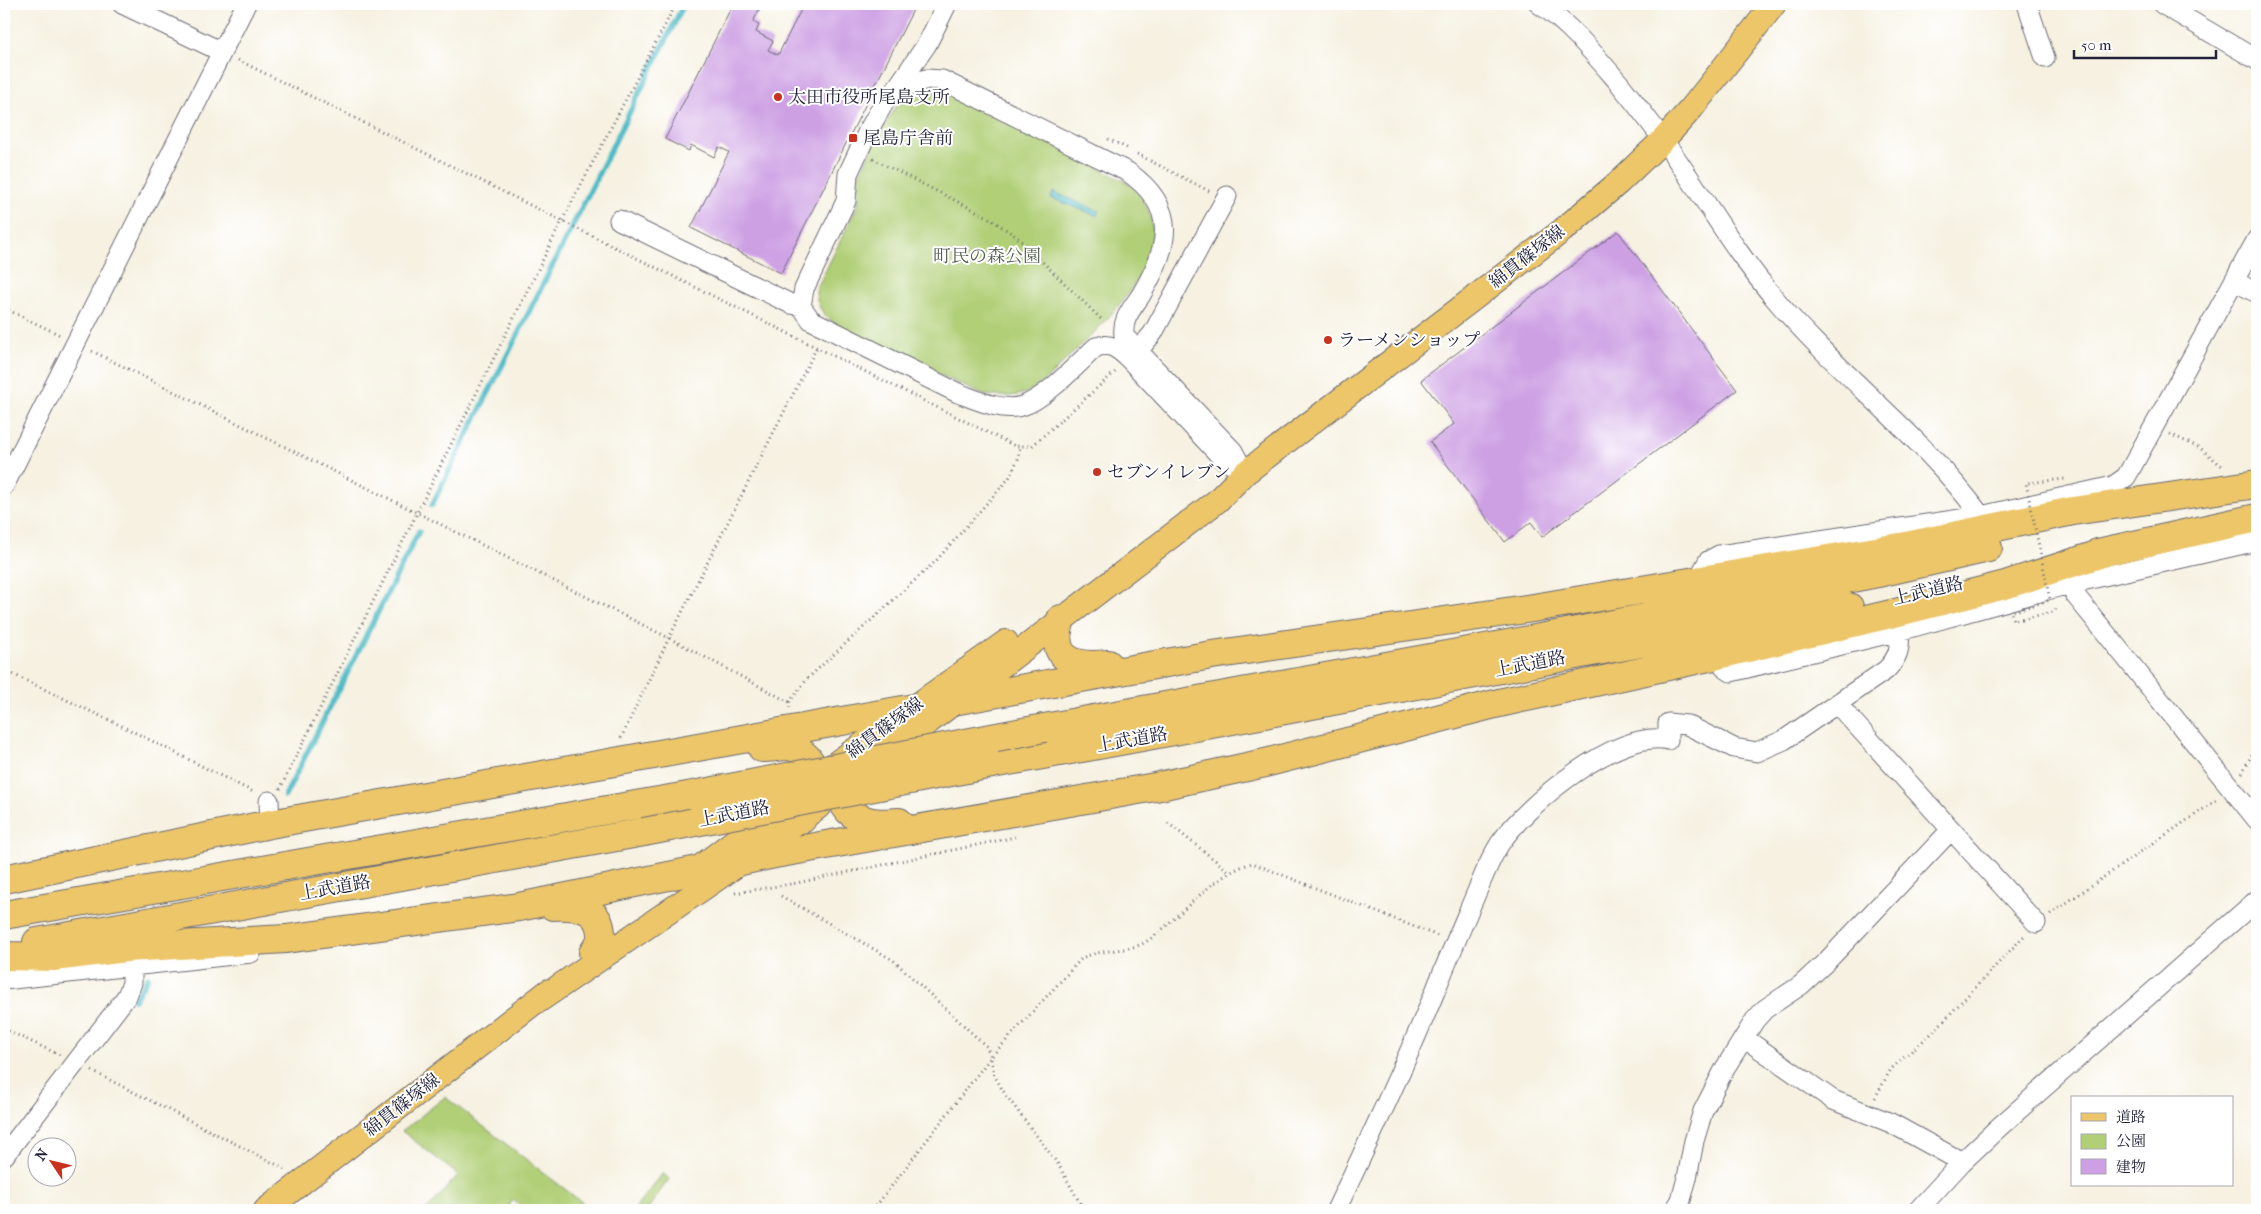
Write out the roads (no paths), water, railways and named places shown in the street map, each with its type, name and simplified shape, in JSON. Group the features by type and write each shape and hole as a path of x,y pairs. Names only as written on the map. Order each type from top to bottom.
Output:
{"highway":[{"path":"4,880 270,813 693,749 1212,655 1533,608 1698,579 1906,546 2073,511 2257,485"},
{"name":"上武道路","path":"4,916 693,795 1878,573 2257,485"},
{"name":"上武道路","path":"4,949 644,832 992,764 1166,734 1698,632 1888,600 2115,549 2249,531"},
{"path":"4,956 54,957 126,948 286,940 519,907 744,860 1015,813 1265,763 1499,704 1718,655 2005,585 2115,549"},
{"path":"1061,619 1057,631 1059,649 1067,659 1076,663 1094,665 1170,655 1212,655"},
{"path":"693,749 732,750 791,746 806,756 814,771 814,779 802,819"},
{"path":"852,752 841,778 839,791 848,812 871,823 882,824 965,815 1015,813"},
{"path":"519,907 558,906 586,909 598,920 602,934 601,940 593,953"}],"main road":[{"name":"綿貫篠塚線","path":"266,1210 538,1001 802,819 1217,501 1245,473 1563,230 1618,183 1663,140 1721,74 1774,4"},
{"name":"綿貫篠塚線","path":"538,1001 593,953 814,779 983,659 1208,490 1245,473"}],"street":[{"path":"122,4 222,52"},
{"path":"4,486 246,4"},
{"path":"801,306 804,289 846,201 848,174 877,113 903,81 928,44 947,4"},
{"path":"1539,4 1573,32 1604,65 1663,140 1742,258 1776,300 1850,379 1919,445 1966,496 1981,516"},
{"path":"2028,4 2046,58"},
{"path":"2162,4 2257,60"},
{"path":"928,44 926,55 928,65 942,80 1128,172 1145,184 1154,196 1164,216 1165,237 1161,257 1152,277 1126,317 1123,326 1124,336 1233,451 1245,473"},
{"path":"885,101 899,89 913,83 926,79 942,80"},
{"path":"1138,351 1153,334 1226,196"},
{"path":"619,220 791,304 801,306 811,320 979,401 1007,407 1022,406 1042,394 1096,347 1105,344 1117,348 1223,459 1245,473"},
{"path":"1698,579 1708,561 1719,555 1981,516 2113,486 2126,477 2257,239"},
{"path":"2234,281 2257,293"},
{"path":"1718,655 1725,668 1731,672 1899,631 2070,584 2249,531"},
{"path":"2070,584 2075,595 2257,820"},
{"path":"1336,1210 1398,1082 1489,864 1514,824 1552,789 1583,768 1625,745 1643,739 1658,738 1668,740 1668,723 1687,725 1734,748 1757,752 1784,740 1838,705 1896,660 1900,646 1899,631"},
{"path":"1838,705 2036,924"},
{"path":"1675,1210 1681,1200 1685,1186 1694,1141 1703,1111 1725,1068 1755,1020 1765,1009 1802,985 1826,962 1950,831"},
{"path":"1918,1210 1962,1162 2257,900"},
{"path":"4,980 366,940"},
{"path":"4,1156 127,996 132,983 132,967"},
{"path":"1744,1038 1834,1100 1891,1122 1962,1162"}],"water":[{"path":"1053,192 1099,211 1097,216 1051,198"}],"waterway":[{"path":"432,505 684,4"},
{"path":"285,796 419,531"},
{"path":"134,1000 148,977"}],"place":[{"name":"太田市役所尾島支所","path":"778,97"},
{"name":"尾島庁舎前","path":"853,138"},
{"name":"ラーメンショップ","path":"1328,340"},
{"name":"セブンイレブン","path":"1097,472"}],"park label":[{"name":"町民の森公園","path":"987,256"}]}
